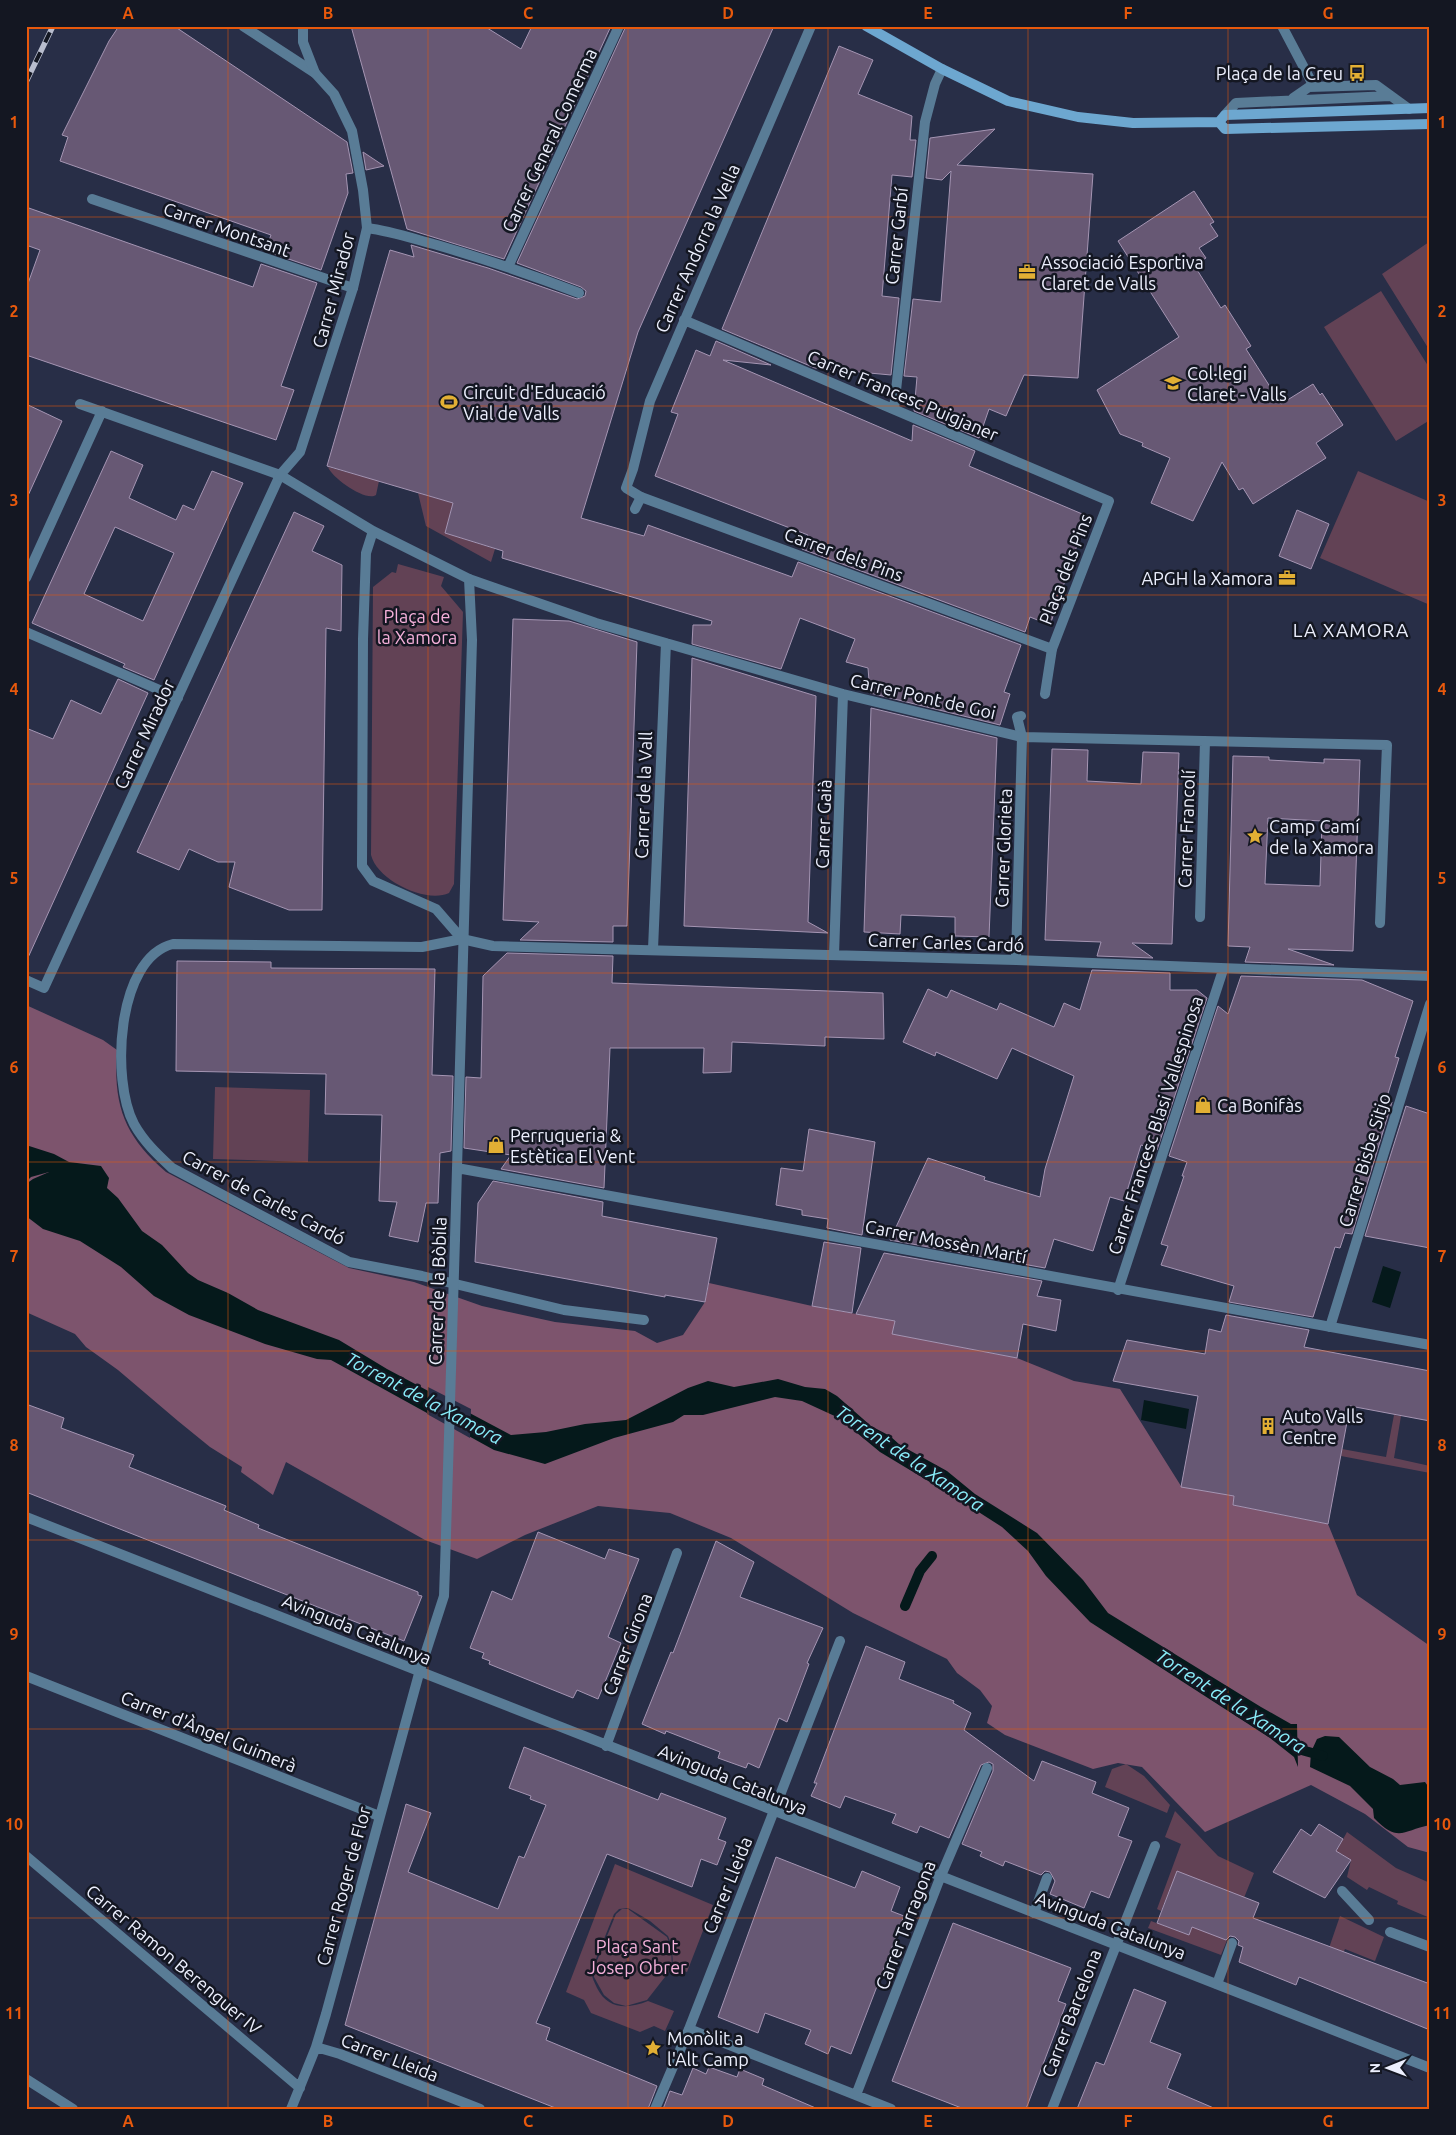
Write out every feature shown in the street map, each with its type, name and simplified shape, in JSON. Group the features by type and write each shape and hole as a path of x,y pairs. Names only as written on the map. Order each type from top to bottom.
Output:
{"main road":[{"path":"866,26 942,69 1008,101 1078,117 1133,123 1430,108"},
{"path":"1222,118 1225,128 1430,124"}],"street":[{"path":"243,26 314,73"},
{"name":"Carrer Mirador","path":"26,980 44,988 280,475 300,452 353,288 366,228 363,190 352,131 334,94 314,73 303,42 303,26"},
{"name":"Carrer General Comerma","path":"508,266 619,26"},
{"name":"Carrer Andorra la Vella","path":"626,488 634,469 650,402 811,26"},
{"path":"1282,26 1311,81"},
{"name":"Carrer Garbí","path":"894,409 925,122 934,84 942,69"},
{"path":"1222,118 1236,103 1280,102 1292,99 1309,87 1376,85 1408,109"},
{"name":"Carrer Montsant","path":"92,200 353,288"},
{"path":"366,228 385,231 508,266 579,293"},
{"name":"Carrer Francesc Puigjaner","path":"684,320 1109,500"},
{"path":"80,404 280,475 373,531 468,579 472,640 462,939"},
{"path":"26,578 102,412"},
{"name":"Carrer dels Pins","path":"626,488 641,497 1052,649"},
{"path":"635,509 641,497"},
{"name":"Plaça dels Pins","path":"1052,649 1109,500"},
{"path":"373,531 366,553 362,866 373,881 436,909 462,939"},
{"name":"Carrer Pont de Goi","path":"468,579 596,623 843,694 1022,737 1387,745 1380,922"},
{"path":"26,632 178,698"},
{"name":"Carrer de la Vall","path":"653,949 666,643"},
{"path":"1045,694 1052,649"},
{"name":"Carrer Gaià","path":"834,955 843,694"},
{"name":"Carrer Glorieta","path":"1016,960 1022,737 1017,717 1021,716"},
{"name":"Carrer Francolí","path":"1200,917 1205,741"},
{"name":"Carrer Carles Cardó","path":"462,939 494,946 1016,960 1223,970 1430,976"},
{"name":"Carrer de la Bòbila","path":"420,1670 444,1596 462,939"},
{"name":"Carrer de Carles Cardó","path":"462,939 422,947 174,944 163,946 151,954 142,964 124,1016 121,1046 122,1080 134,1123 152,1149 172,1168 349,1262 422,1276 564,1310 644,1320"},
{"name":"Carrer Francesc Blasi Vallespinosa","path":"1118,1290 1223,970"},
{"name":"Carrer Bisbe Sitjo","path":"1330,1327 1430,1004"},
{"name":"Carrer Mossèn Martí","path":"457,1168 1118,1290 1430,1345"},
{"name":"Avinguda Catalunya","path":"26,1517 420,1670 452,1685 940,1878 1115,1944 1430,2068"},
{"name":"Carrer Girona","path":"606,1746 676,1562 677,1553"},
{"path":"774,1812 840,1641"},
{"name":"Carrer Roger de Flor","path":"291,2109 316,2047 420,1670"},
{"name":"Carrer d'Àngel Guimerà","path":"26,1676 379,1816"},
{"name":"Carrer Tarragona","path":"856,2095 940,1878 987,1768"},
{"name":"Carrer Lleida","path":"655,2109 689,2029 774,1812"},
{"name":"Carrer Barcelona","path":"1052,2109 1115,1944 1156,1846"},
{"name":"Carrer Ramon Berenguer IV","path":"26,1856 300,2088"},
{"path":"1034,1913 1047,1878"},
{"path":"1342,1891 1369,1920"},
{"path":"1390,1932 1430,1947"},
{"path":"1217,1984 1232,1943"},
{"path":"689,2029 891,2109"},
{"name":"Carrer Lleida","path":"316,2047 340,2054 480,2109"},
{"path":"26,2079 73,2109"}],"green space":[{"path":"1430,242 1430,351 1382,274"},
{"path":"1381,291 1430,369 1430,420 1396,441 1324,327"},
{"path":"328,467 379,481 376,495 365,495 350,488 342,483"},
{"path":"1358,471 1430,502 1430,605 1320,558"},
{"path":"418,493 453,503 445,533 495,549 491,562 426,526"},
{"name":"Plaça de la Xamora","path":"398,564 444,577 441,586 463,612 454,884 449,893 439,896 416,892 392,881 382,873 371,855 373,587 392,572 396,573"},
{"path":"215,1087 310,1090 308,1162 213,1159"},
{"path":"1394,1415 1401,1416 1394,1458 1430,1466 1430,1473 1341,1456 1342,1449 1386,1457"},
{"path":"1126,1764 1144,1776 1170,1805 1167,1813 1105,1787 1112,1769"},
{"path":"1175,1811 1218,1856 1254,1873 1221,1955 1148,1928 1151,1921 1189,1935 1209,1884 1177,1872 1161,1911 1157,1909 1181,1844 1165,1837"},
{"path":"1347,1832 1396,1868 1430,1883 1430,1918 1397,1904 1398,1901 1369,1887 1367,1890 1347,1877 1351,1860 1340,1853 1331,1867 1336,1852"},
{"path":"615,1864 713,1905 687,1972 673,1967 672,1946 668,1936 650,1921 628,1908 619,1909 614,1914 592,1969 592,1977 597,1988 613,2004 626,2006 648,2001 674,2011 665,2031 654,2026 640,2032 591,2013 584,2000 566,1992"},
{"name":"Plaça Sant Josep Obrer","path":"622,1909 628,1909 667,1937 671,1948 672,1968 647,2000 626,2006 614,2003 604,1995 594,1977 594,1968 616,1914"},
{"path":"1340,1916 1384,1937 1375,1961 1345,1949 1343,1953 1329,1948"}],"shaded area":[{"path":"26,1005 103,1040 117,1050 117,1087 124,1118 140,1145 166,1172 349,1268 414,1282 482,1306 555,1322 635,1331 657,1343 683,1335 705,1302 709,1283 812,1306 895,1321 893,1334 1017,1358 1074,1381 1120,1389 1181,1486 1234,1496 1233,1505 1328,1524 1357,1595 1430,1646 1430,1853 1408,1847 1365,1814 1311,1785 1205,1832 1142,1767 1118,1763 1093,1769 1005,1735 987,1723 992,1706 980,1690 957,1673 947,1659 853,1613 731,1538 670,1513 598,1506 525,1535 477,1559 425,1540 286,1462 273,1495 241,1472 242,1467 210,1447 118,1370 86,1347 75,1334 26,1312"}],"water":[{"path":"26,1145 54,1154 69,1162 101,1166 109,1178 107,1188 118,1198 142,1231 162,1245 188,1273 198,1280 228,1293 258,1310 339,1340 387,1369 511,1435 546,1432 585,1424 626,1420 688,1388 708,1381 734,1387 778,1379 805,1387 825,1389 837,1396 871,1426 890,1436 900,1445 947,1471 975,1494 1037,1533 1083,1580 1108,1613 1261,1707 1291,1724 1297,1724 1298,1767 1294,1757 1270,1738 1090,1622 1046,1576 1028,1551 1002,1527 880,1452 839,1418 802,1401 775,1397 703,1415 684,1415 673,1422 614,1438 545,1464 494,1450 331,1360 317,1359 265,1344 189,1315 154,1296 121,1267 80,1241 43,1229 26,1216 26,1184 49,1172 31,1177 27,1181"},
{"path":"1383,1266 1401,1272 1390,1308 1372,1302"},
{"path":"1144,1400 1189,1409 1186,1429 1141,1420"},
{"path":"1325,1736 1339,1737 1370,1767 1393,1779 1400,1785 1425,1782 1430,1789 1430,1825 1401,1833 1390,1831 1374,1818 1373,1809 1350,1786 1310,1767 1311,1752 1317,1739"}],"pier":[{"path":"428,1387 471,1409 470,1438 427,1414"}],"building":[{"path":"119,26 174,26 347,142 353,173 346,174 348,193 321,270 265,251 271,235 60,161 68,137 62,135 109,41"},
{"path":"351,26 484,26 521,49 532,26 611,26 504,259 407,229"},
{"path":"626,26 774,26 638,332 581,518 644,536 648,525 792,577 798,562 1021,645 1004,692 1010,694 1000,725 870,693 868,668 846,662 855,639 800,618 781,669 692,644 693,625 711,625 712,621 502,558 503,551 445,533 453,503 327,466 390,250 414,257 411,245 488,268 577,299 585,296 586,291 581,287 517,263"},
{"path":"839,46 873,60 858,94 912,116 910,140 916,140 912,177 892,175 882,296 899,298 891,375 815,368 722,329"},
{"path":"995,129 957,165 1093,174 1078,378 1024,375 1006,416 989,409 979,438 914,411 917,377 904,376 913,299 941,302 951,171 942,180 926,178 930,138"},
{"path":"363,152 384,166 366,170"},
{"path":"1194,191 1214,222 1210,224 1218,236 1199,248 1206,258 1194,265 1221,308 1225,305 1251,346 1246,349 1281,404 1313,384 1320,395 1322,393 1343,425 1316,443 1326,458 1253,504 1243,488 1239,490 1222,462 1193,521 1151,503 1170,458 1142,446 1143,443 1120,434 1097,390 1179,337 1118,241"},
{"path":"26,207 253,287 261,264 317,283 281,386 294,390 276,440 26,355 26,289 40,250 26,245"},
{"path":"716,341 771,365 723,360 912,441 913,425 975,451 969,466 1087,516 1050,625 1030,617 1025,632 802,549 808,535 655,476 678,414 671,412 696,350 710,356"},
{"path":"26,404 62,421 26,500"},
{"path":"111,451 143,465 129,498 176,520 183,505 194,510 212,471 243,483 154,680 123,667 125,664 32,623","holes":["115,527 174,553 143,621 84,594"]},
{"path":"1297,510 1329,524 1311,569 1279,556"},
{"path":"294,512 324,526 312,551 342,565 341,631 326,628 322,910 289,910 229,887 235,862 218,862 189,849 179,870 137,852"},
{"path":"513,619 569,621 637,642 627,926 613,926 613,942 520,940 539,922 503,920"},
{"path":"692,658 816,696 808,922 828,933 684,926"},
{"path":"118,679 148,693 26,962 26,728 53,739 71,700 101,714"},
{"path":"871,708 997,738 989,937 955,936 955,917 901,915 900,934 864,932"},
{"path":"1052,749 1088,750 1087,781 1141,784 1143,752 1179,753 1172,944 1132,943 1153,958 1097,956 1101,942 1045,940"},
{"path":"1233,756 1269,757 1269,760 1324,763 1324,759 1360,760 1353,951 1288,949 1334,965 1245,962 1250,947 1228,946","holes":["1268,818 1322,821 1320,886 1265,884"]},
{"path":"507,953 613,956 612,983 883,993 884,1039 825,1037 825,1046 732,1042 731,1072 703,1073 704,1048 610,1048 604,1188 501,1169 511,1155 464,1148 466,1077 481,1078 483,976"},
{"path":"177,961 271,962 271,968 435,969 432,1075 453,1076 451,1151 440,1153 438,1203 426,1203 418,1242 389,1236 397,1202 379,1201 382,1115 325,1114 326,1074 176,1071"},
{"path":"1092,970 1170,973 1170,990 1197,990 1207,998 1157,1150 1141,1145 1124,1201 1110,1197 1093,1251 1054,1239 1045,1268 890,1240 928,1158 985,1177 984,1180 1040,1197 1045,1169 1074,1076 1012,1048 997,1079 936,1052 935,1056 903,1042 928,989 947,998 951,990 997,1010 1000,1003 1054,1027 1064,1003 1080,1010"},
{"path":"1241,976 1362,980 1413,1001 1395,1057 1399,1058 1386,1100 1392,1102 1352,1234 1345,1233 1340,1248 1335,1247 1313,1317 1229,1302 1234,1286 1161,1265 1168,1246 1161,1244 1187,1162 1169,1156 1218,1006 1228,1014"},
{"path":"1406,1106 1430,1114 1430,1248 1365,1236"},
{"path":"809,1129 875,1142 862,1235 827,1228 828,1219 802,1215 802,1210 776,1205 781,1168 803,1171"},
{"path":"493,1181 603,1202 602,1216 717,1238 705,1302 665,1295 665,1297 475,1262 478,1203"},
{"path":"824,1242 861,1248 852,1313 812,1306"},
{"path":"884,1253 1042,1281 1037,1296 1061,1300 1056,1331 1023,1324 1017,1358 892,1334 895,1321 856,1314"},
{"name":"Auto Valls Centre","path":"1226,1315 1309,1330 1304,1347 1430,1371 1430,1421 1350,1406 1328,1524 1233,1505 1234,1496 1181,1487 1198,1396 1113,1381 1127,1340 1205,1354 1209,1329 1221,1332"},
{"path":"26,1404 64,1418 61,1428 134,1455 129,1467 226,1506 224,1510 259,1525 258,1528 418,1592 418,1595 422,1596 404,1641 26,1492"},
{"path":"538,1532 605,1559 609,1549 639,1559 608,1637 621,1643 598,1699 577,1690 573,1698 489,1664 490,1661 482,1658 484,1653 470,1648 492,1591 512,1600"},
{"path":"716,1541 754,1562 740,1597 823,1628 807,1663 809,1664 787,1722 779,1718 759,1768 748,1763 746,1768 718,1758 720,1752 666,1731 665,1734 642,1724 671,1652 673,1653"},
{"path":"866,1646 905,1662 899,1679 954,1701 953,1703 971,1713 964,1730 1034,1781 1042,1761 1096,1782 1092,1793 1129,1808 1118,1836 1132,1841 1109,1898 1091,1891 1084,1908 1050,1894 1055,1881 1050,1872 1045,1871 1041,1875 1005,1861 1003,1866 980,1856 982,1852 962,1844 993,1771 993,1764 989,1762 981,1765 949,1838 920,1826 917,1833 892,1823 896,1814 845,1796 840,1808 811,1796 817,1783 814,1783"},
{"path":"524,1747 658,1800 661,1793 726,1818 718,1839 726,1842 717,1865 701,1859 692,1887 607,1854 536,2023 550,2028 546,2040 657,2086 648,2109 558,2109 345,2025 406,1804 431,1813 408,1872 498,1909 519,1856 524,1858 546,1805 530,1799 531,1796 509,1788"},
{"path":"1319,1824 1343,1839 1336,1851 1351,1860 1325,1898 1273,1872 1301,1829 1311,1836"},
{"path":"776,1857 855,1888 862,1871 900,1887 891,1911 904,1916 851,2054 831,2046 828,2054 805,2044 811,2030 765,2013 758,2033 718,2017"},
{"path":"1177,1871 1259,1903 1253,1918 1430,1984 1430,2030 1299,1977 1296,1985 1239,1962 1243,1947 1238,1945 1239,1941 1235,1937 1230,1936 1226,1940 1192,1927 1189,1935 1157,1923"},
{"path":"953,1923 1071,1968 1058,2001 1066,2004 1026,2109 964,2109 892,2081"},
{"path":"1134,1989 1166,2002 1150,2042 1181,2054 1167,2088 1216,2109 1077,2109 1096,2062 1104,2065"},
{"path":"709,2067 737,2077 740,2069 764,2079 762,2085 818,2109 663,2109 670,2091 682,2095 693,2068 706,2074"}],"waterway":[{"path":"905,1606 920,1571 932,1556"},
{"name":"Torrent de la Xamora","path":"1289,1742 1298,1749 1323,1756"}],"railway":[{"path":"26,82 53,26"}],"place":[{"name":"Plaça de la Creu","path":"1357,73"},
{"name":"Associació Esportiva Claret de Valls","path":"1027,272"},
{"name":"Col·legi Claret - Valls","path":"1173,383"},
{"name":"Circuit d'Educació Vial de Valls","path":"449,402"},
{"name":"APGH la Xamora","path":"1287,578"},
{"name":"Camp Camí de la Xamora","path":"1255,836"},
{"name":"Ca Bonifàs","path":"1203,1105"},
{"name":"Perruqueria & Estètica El Vent","path":"496,1145"},
{"name":"Auto Valls Centre","path":"1268,1426"},
{"name":"Monòlit a l'Alt Camp","path":"653,2048"}],"district":[{"name":"LA XAMORA","path":"1351,630"}]}
